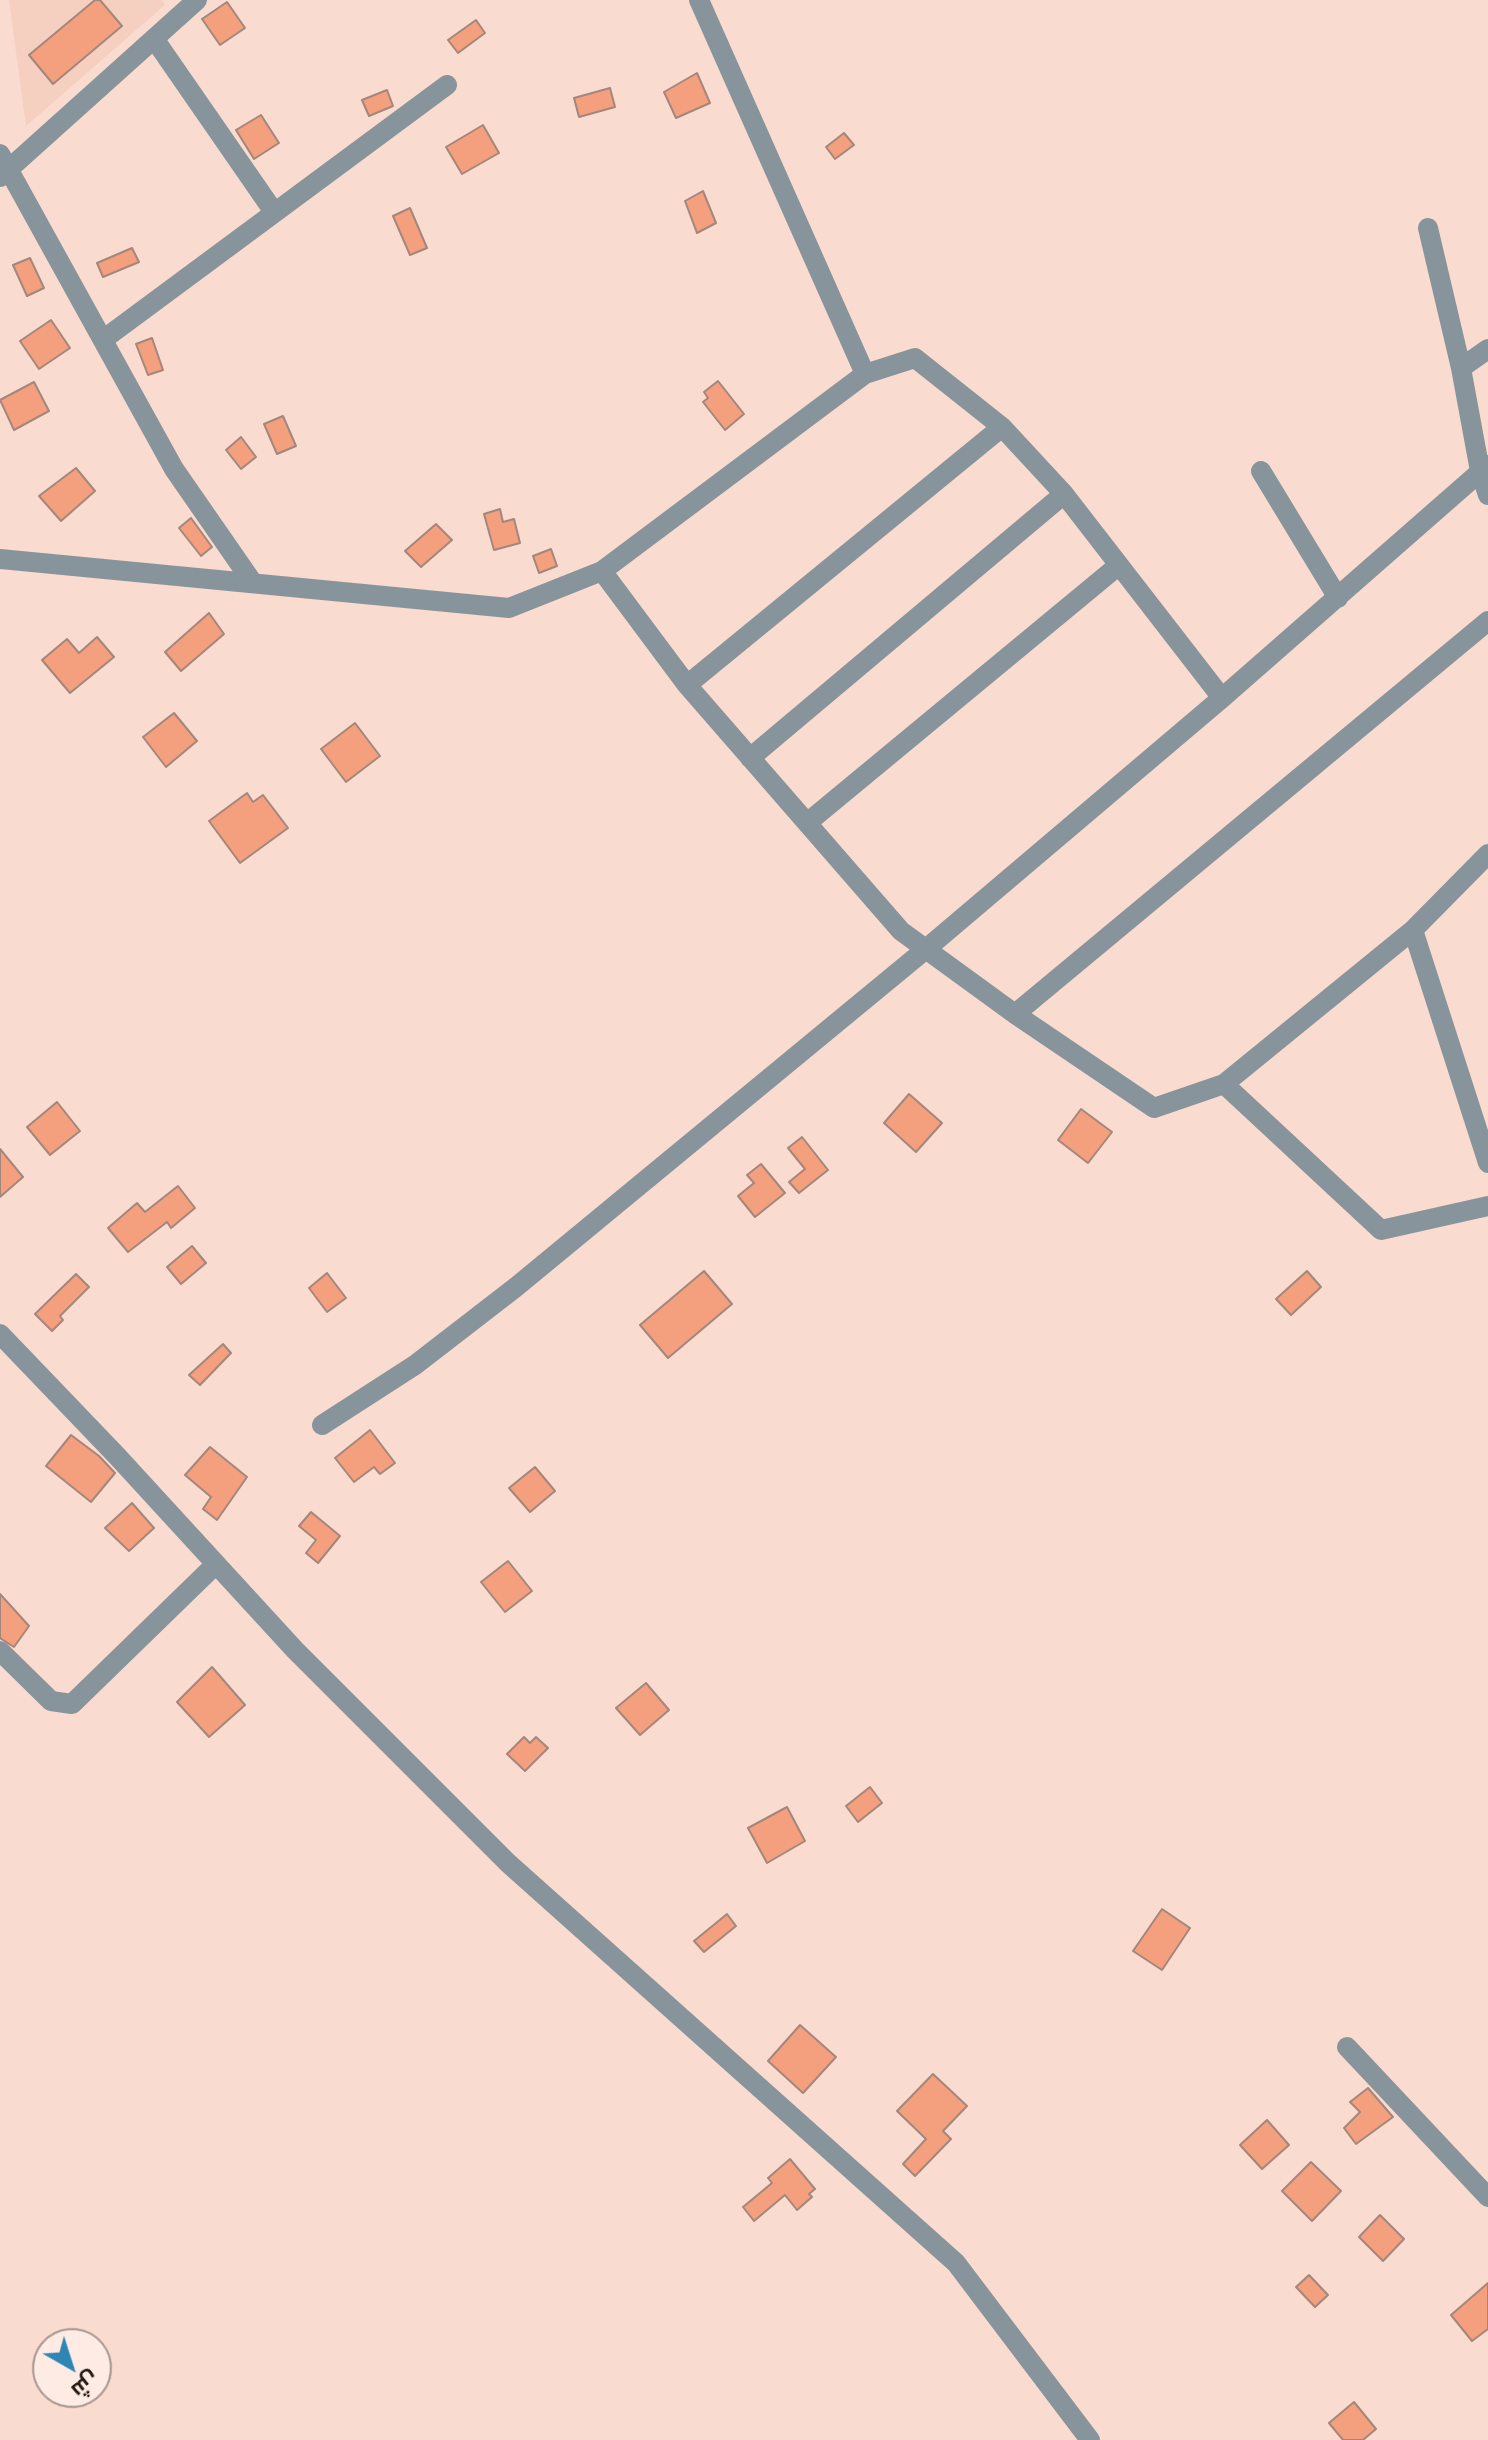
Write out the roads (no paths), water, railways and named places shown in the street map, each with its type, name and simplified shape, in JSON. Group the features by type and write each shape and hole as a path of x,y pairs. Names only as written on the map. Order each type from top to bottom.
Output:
{"street":[{"path":"197,0 155,40 2,167 104,339 174,469 253,583"},
{"path":"699,0 865,374"},
{"path":"155,40 274,212"},
{"path":"104,339 447,85"},
{"path":"1428,228 1488,495"},
{"path":"1461,368 1488,349"},
{"path":"0,559 509,608 602,571 865,374 915,358 1002,427 1064,494 1222,698"},
{"path":"687,685 1002,427"},
{"path":"322,1425 415,1365 516,1287 926,949 1222,698 1484,468"},
{"path":"1261,471 1338,598"},
{"path":"750,758 1064,494"},
{"path":"807,823 1119,565"},
{"path":"602,571 687,685 901,931 1015,1014 1154,1108 1224,1084 1413,930 1488,854"},
{"path":"1015,1014 1488,621"},
{"path":"1413,930 1488,1163"},
{"path":"1224,1084 1381,1230 1488,1206"},
{"path":"0,1334 295,1650 508,1863 956,2263 1090,2440"},
{"path":"0,1651 51,1701 72,1704 216,1564"},
{"path":"1347,2047 1488,2197"}]}
